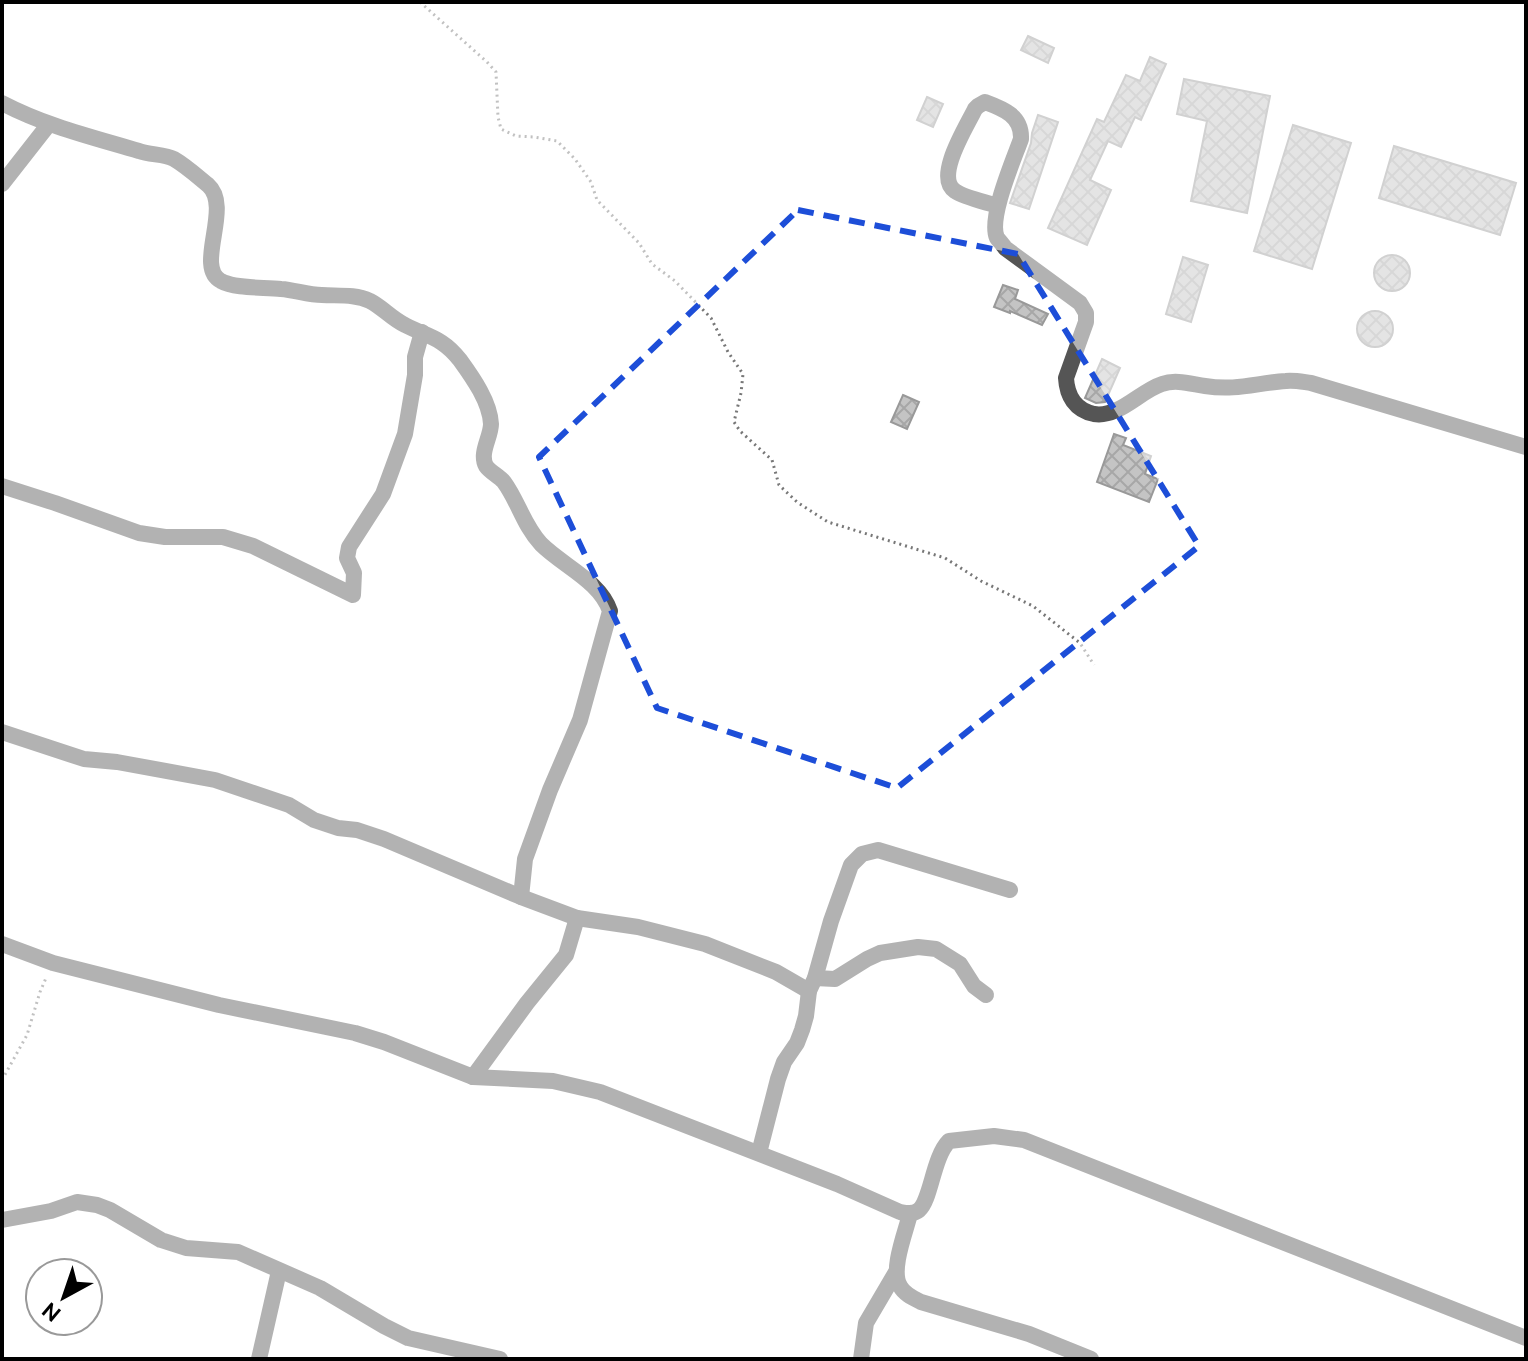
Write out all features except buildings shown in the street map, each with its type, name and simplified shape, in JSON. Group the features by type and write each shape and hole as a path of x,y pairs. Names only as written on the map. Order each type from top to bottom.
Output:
{"street":[{"path":"998,206 955,191 947,177 949,163 975,109 985,102 1012,115 1019,121 1022,130 998,206 997,238 1005,248 1080,303 1086,313 1066,387 1069,397 1078,406 1094,414 1111,413 1164,383 1181,382 1230,389 1289,380 1311,383 1526,447"},
{"path":"2,103 49,124 95,139 148,154 172,157 212,188 218,207 212,272 220,281 318,295 356,296 371,302 403,324 438,338 459,359 489,410 491,429 484,455 486,466 504,481 541,544 595,588 606,600 610,611 580,720 525,859 521,897"},
{"path":"2,184 49,124"},
{"path":"2,486 139,533 165,537 223,537 253,546 353,595 354,573 347,558 349,547 383,494 405,434 415,357 422,332"},
{"path":"2,732 84,759 215,780 289,805 314,820 384,839 577,918 638,927 705,944 812,984 835,979 880,953 918,947 936,949 960,964 974,986 986,995"},
{"path":"759,1153 778,1079 784,1062 797,1043 831,921 851,865 862,854 878,850 1010,890"},
{"path":"473,1077 566,955 577,918"},
{"path":"2,944 53,963 219,1005 355,1033 473,1077 553,1081 600,1092 910,1214 918,1211 924,1203 940,1152 949,1141 994,1136 1024,1140 1526,1338"},
{"path":"2,1220 51,1211 77,1202 97,1205 161,1240 186,1248 238,1252 320,1288 408,1338 500,1359"},
{"path":"861,1359 866,1323 896,1272 910,1214"},
{"path":"259,1359 279,1271"},
{"path":"896,1272 898,1283 906,1294 921,1302 1029,1334 1091,1359"}],"path":[{"path":"420,2 496,72 501,129 516,136 557,141 591,182 597,200 639,243 652,264 675,281 711,318 743,374 734,422 772,460 779,485 797,502 828,522 945,558 981,581 1033,606 1080,643 1094,665"},
{"path":"2,1080 27,1035 53,963"}],"highlighted area":[{"path":"798,210 1018,254 1199,546 897,788 657,708 539,457"}]}
